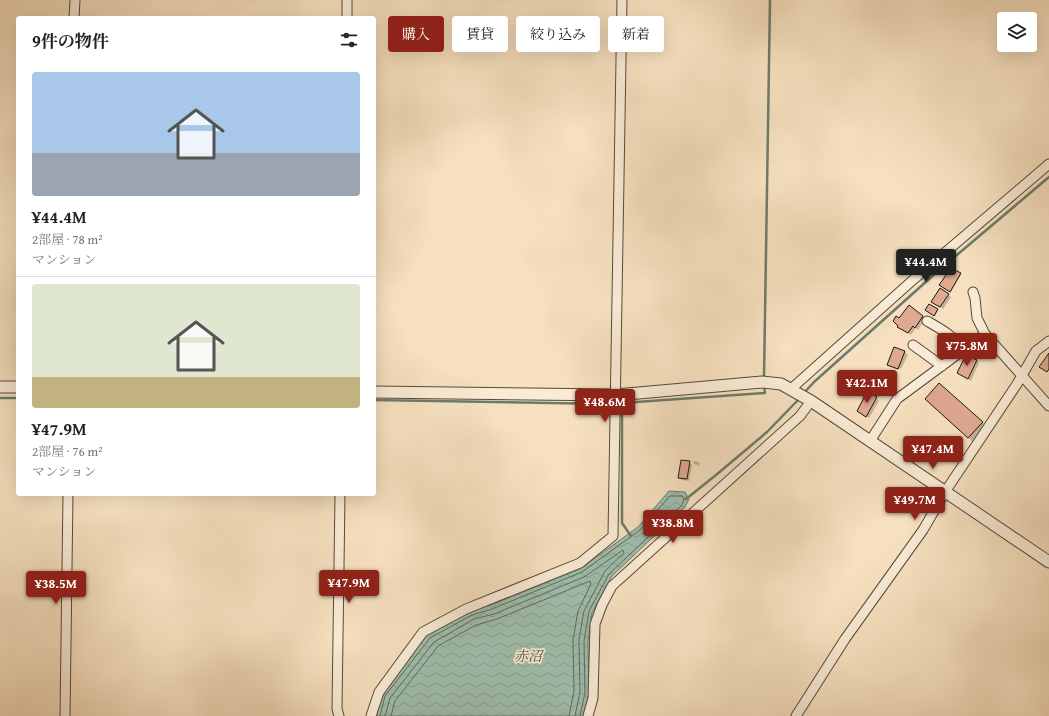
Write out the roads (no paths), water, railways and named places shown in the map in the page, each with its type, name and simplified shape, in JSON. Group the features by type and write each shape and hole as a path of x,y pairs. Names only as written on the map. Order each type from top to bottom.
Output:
{"street":[{"path":"74,0 74,16"},
{"path":"347,0 347,16"},
{"path":"371,716 379,692 423,632 466,608 580,563 613,536 622,0"},
{"path":"793,390 914,279 1049,164"},
{"path":"973,292 977,318 985,334 1049,406"},
{"path":"927,321 948,333 964,350"},
{"path":"870,441 897,399 985,334"},
{"path":"796,716 845,639 923,530 945,492 1022,375 1036,351 1049,341"},
{"path":"913,345 942,366"},
{"path":"376,392 616,395 765,382 781,384 808,399 1049,561"},
{"path":"0,387 16,387"},
{"path":"588,716 593,698 595,624 602,605 612,586 800,416 808,399"},
{"path":"65,716 68,496"},
{"path":"339,716 337,709 340,496"}],"water":[{"name":"赤沼","path":"669,491 685,492 689,499 685,507 612,576 592,613 588,641 589,693 583,716 376,716 382,695 427,635 470,611 491,605 580,569 638,527"}],"waterway":[{"path":"764,378 770,0"},
{"path":"803,394 814,382 938,271 1049,177"},
{"path":"631,536 622,523 622,403 765,393 764,385"},
{"path":"0,398 16,398"},
{"path":"686,499 767,432 799,399"},
{"path":"376,400 608,404"}]}
